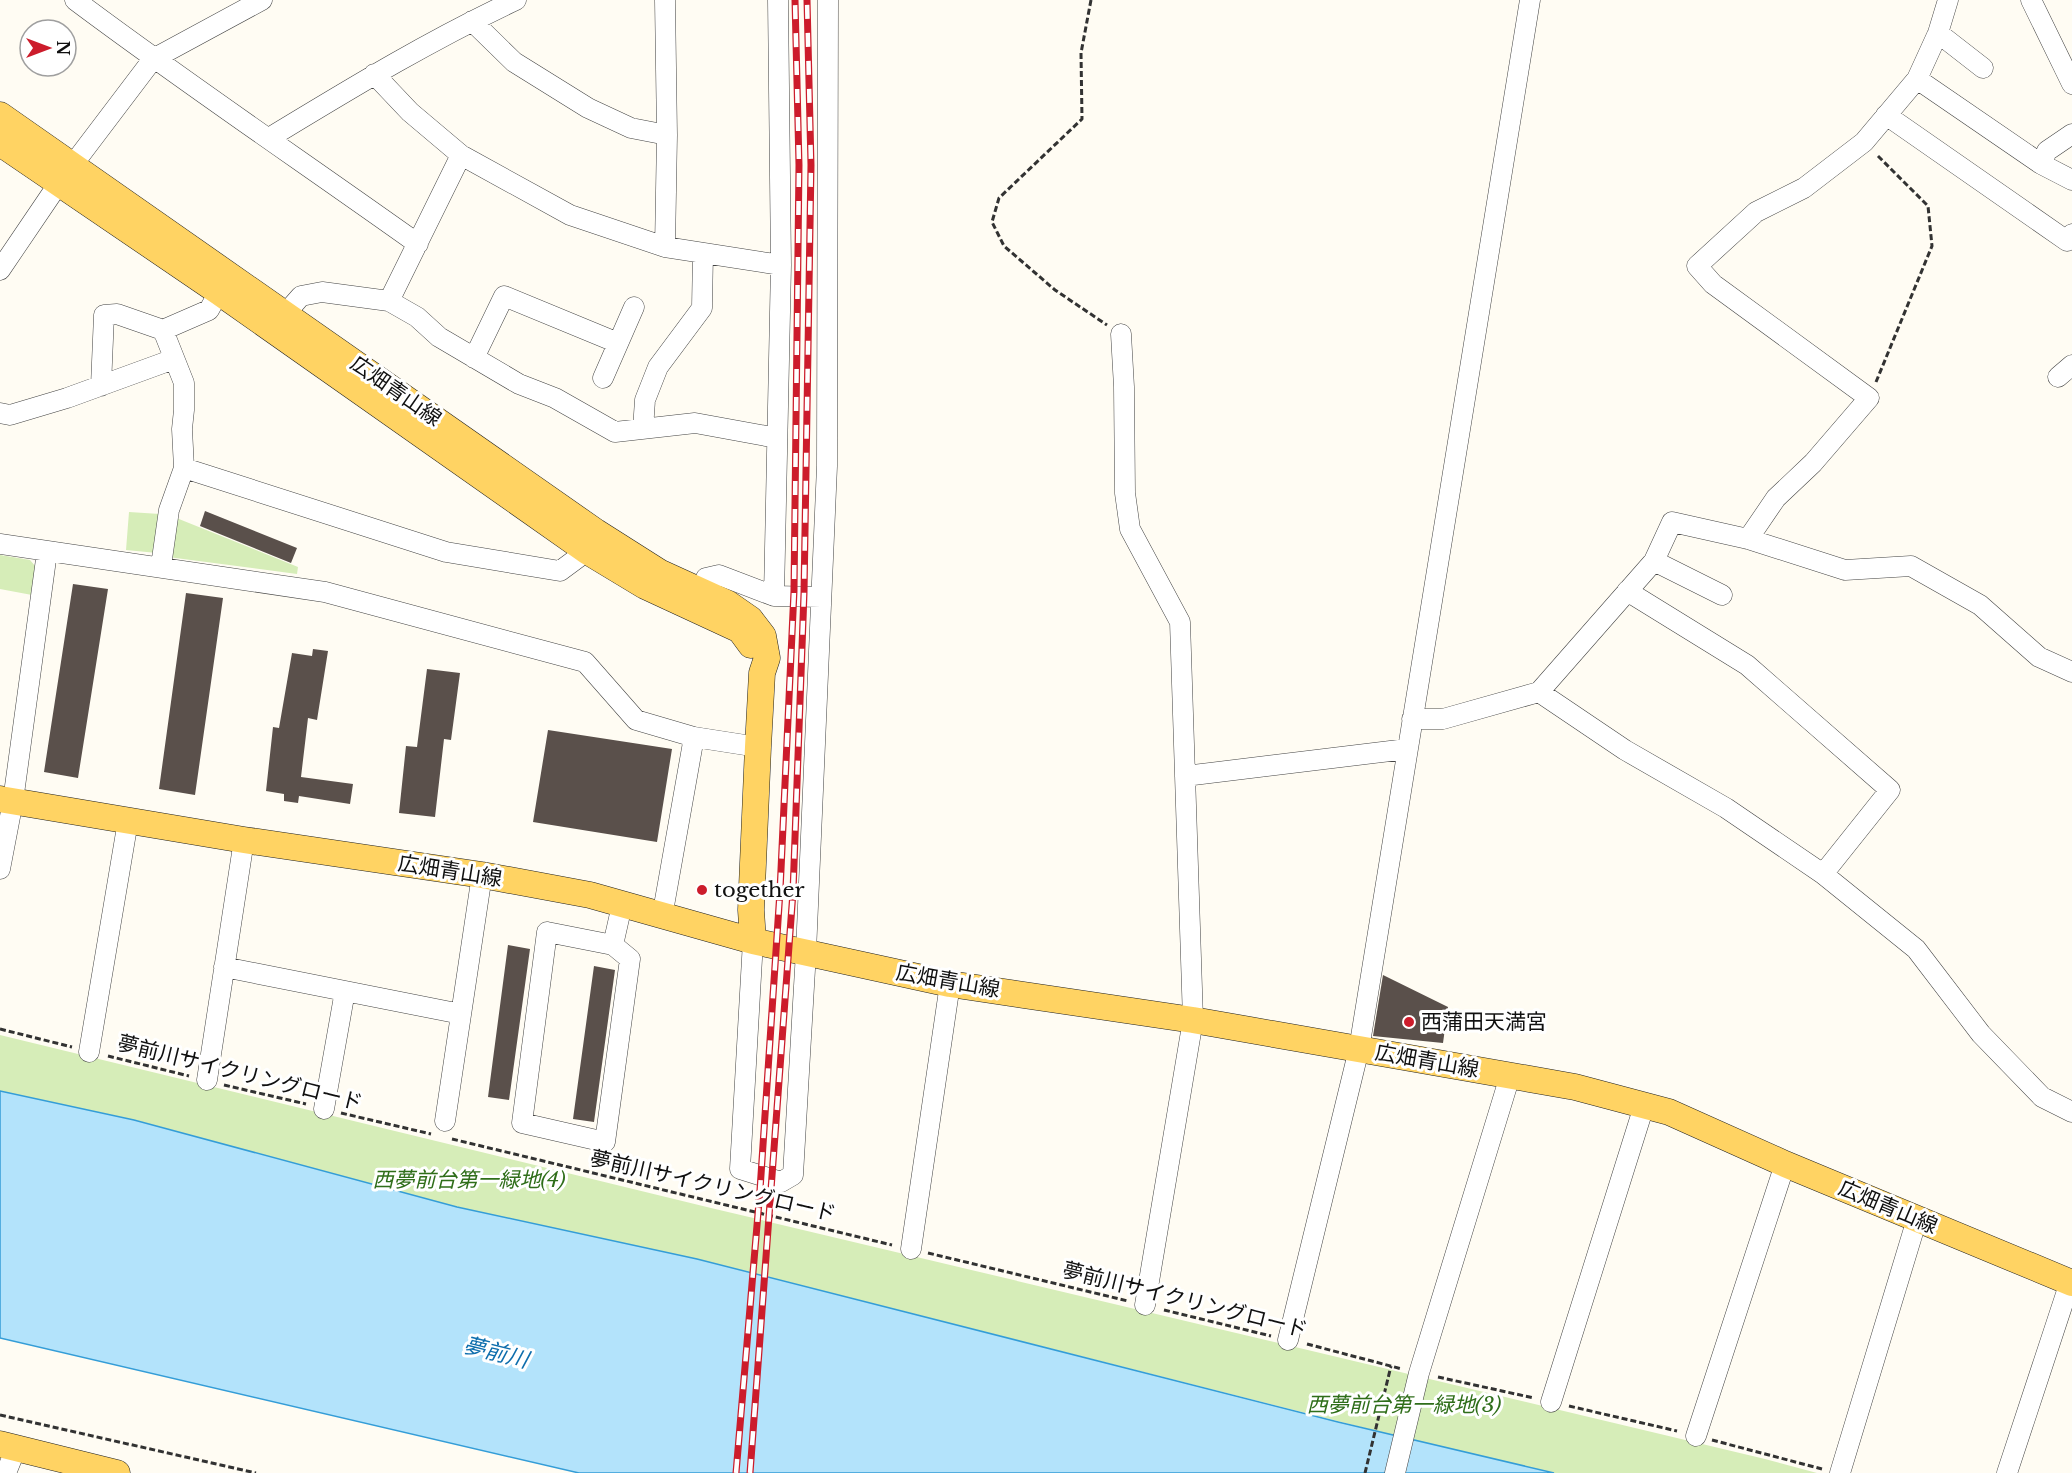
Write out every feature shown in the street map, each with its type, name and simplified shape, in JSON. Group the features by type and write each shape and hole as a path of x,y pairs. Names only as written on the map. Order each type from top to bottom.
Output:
{"main road":[{"name":"広畑青山線","path":"0,115 66,175 219,292 587,551 645,586 740,630 752,646 762,674"},
{"name":"広畑青山線","path":"0,144 66,175 286,313 596,532 659,572 727,603 750,619 764,636 767,658 762,674 758,747 751,910 753,941"},
{"name":"広畑青山線","path":"6,800 244,840 482,875 590,895 753,941 950,984 1193,1020 1575,1087 1669,1112 1785,1164 2071,1282"},
{"path":"8,1446 117,1473"}],"street":[{"path":"75,0 153,59 418,244"},
{"path":"0,270 66,175 153,59 262,0"},
{"path":"269,138 374,74 516,0"},
{"path":"665,0 667,135 665,247"},
{"path":"774,596 781,265 778,0"},
{"path":"753,941 740,1169 781,1182 793,1175 806,952 827,466 828,0"},
{"path":"1287,1340 1359,1049 1530,0"},
{"path":"2031,0 2072,84"},
{"path":"1748,540 1776,498 1813,463 1869,398 1713,284 1697,266 1756,212 1804,188 1864,142 1917,79 1938,33 1942,3"},
{"path":"472,21 514,62 588,108 632,128 667,135"},
{"path":"1938,33 1983,68"},
{"path":"374,74 410,112 461,154 570,215 665,247 781,265"},
{"path":"1917,79 2041,164 2072,180"},
{"path":"1886,115 2067,241 2072,234"},
{"path":"2041,164 2048,152 2072,134"},
{"path":"389,301 461,154"},
{"path":"643,429 645,400 658,367 702,308 703,253"},
{"path":"100,386 104,315 117,314 163,330 209,310 219,292"},
{"path":"286,313 301,296 322,292 389,301 417,317 439,337 474,358 519,384 555,398 615,432 695,423 777,438"},
{"path":"474,358 504,296 618,343"},
{"path":"603,378 634,307"},
{"path":"161,566 169,510 184,468 182,451 184,383 163,330"},
{"path":"1121,334 1125,493 1130,529 1180,622 1193,1020 1145,1305"},
{"path":"0,413 10,415 100,386 174,358"},
{"path":"184,468 446,552 560,571 587,551"},
{"path":"1412,719 1443,719 1539,692 1654,561 1672,522 1748,540 1845,570 1911,566 1980,605 2039,657 2072,672"},
{"path":"0,544 325,592 585,662 636,720 694,737 758,747"},
{"path":"0,869 6,800 47,552"},
{"path":"1654,561 1722,595"},
{"path":"701,590 706,578 719,575 774,596 821,597"},
{"path":"1627,591 1747,666 1890,790 1823,874"},
{"path":"1539,692 1626,750 1726,808 1823,874 1916,949 1981,1034 2042,1097 2072,1112"},
{"path":"662,917 694,737"},
{"path":"1185,776 1407,749"},
{"path":"89,1052 128,821"},
{"path":"207,1080 244,840"},
{"path":"446,1132 482,875"},
{"path":"613,945 622,905"},
{"path":"547,932 613,945 630,959 605,1142 522,1123 547,932"},
{"path":"224,967 461,1014"},
{"path":"911,1249 950,984"},
{"path":"324,1109 345,991"},
{"path":"1395,1473 1418,1376 1510,1076"},
{"path":"1551,1402 1644,1106"},
{"path":"1696,1436 1785,1164"},
{"path":"1834,1472 1917,1219"},
{"path":"2007,1473 2071,1282"},
{"path":"6,1473 8,1446"}],"path":[{"path":"1092,0 1081,53 1082,119 999,198 992,222 1004,246 1055,290 1121,334"},
{"path":"1864,142 1928,206 1932,246 1869,398"},
{"name":"夢前川サイクリングロード","path":"0,1029 324,1109 446,1132 911,1249 1391,1366 1418,1376 1551,1402 1696,1436 1834,1472"},
{"path":"1365,1473 1391,1366"},
{"path":"0,1415 256,1473"}],"green space":[{"path":"129,512 160,514 157,553 126,550"},
{"path":"174,517 298,567 297,574 168,557"},
{"path":"0,555 30,560 36,567 32,595 0,589"},
{"path":"0,1035 1817,1473 1554,1473 1397,1436 697,1259 457,1207 135,1120 0,1091"}],"water":[{"name":"夢前川","path":"0,1091 134,1120 457,1207 697,1259 1338,1422 1554,1473 579,1473 0,1338"}],"building":[{"path":"205,511 297,548 291,563 200,526"},
{"path":"73,584 108,589 78,778 44,772"},
{"path":"186,593 223,598 195,795 159,789"},
{"path":"313,649 328,651 317,720 308,718 301,777 353,784 350,804 299,796 298,803 284,801 284,794 266,791 273,727 279,728 292,653 312,656"},
{"path":"427,669 460,673 451,740 444,739 435,817 399,813 406,746 417,747"},
{"path":"548,730 672,749 657,842 533,822"},
{"path":"508,945 530,949 509,1100 488,1097"},
{"path":"594,966 615,970 594,1122 573,1119"},
{"name":"西蒲田天満宮","path":"1383,975 1448,1007 1443,1043 1373,1036"}],"railway":[{"path":"736,1473 760,1190 780,891 794,591 799,165 795,0"},
{"path":"750,1473 793,892 804,593 811,165 807,0"}],"place":[{"name":"together","path":"702,890"},
{"name":"西蒲田天満宮","path":"1409,1022"}],"park label":[{"name":"西夢前台第一緑地(4)","path":"469,1180"},
{"name":"西夢前台第一緑地(3)","path":"1404,1405"}]}
